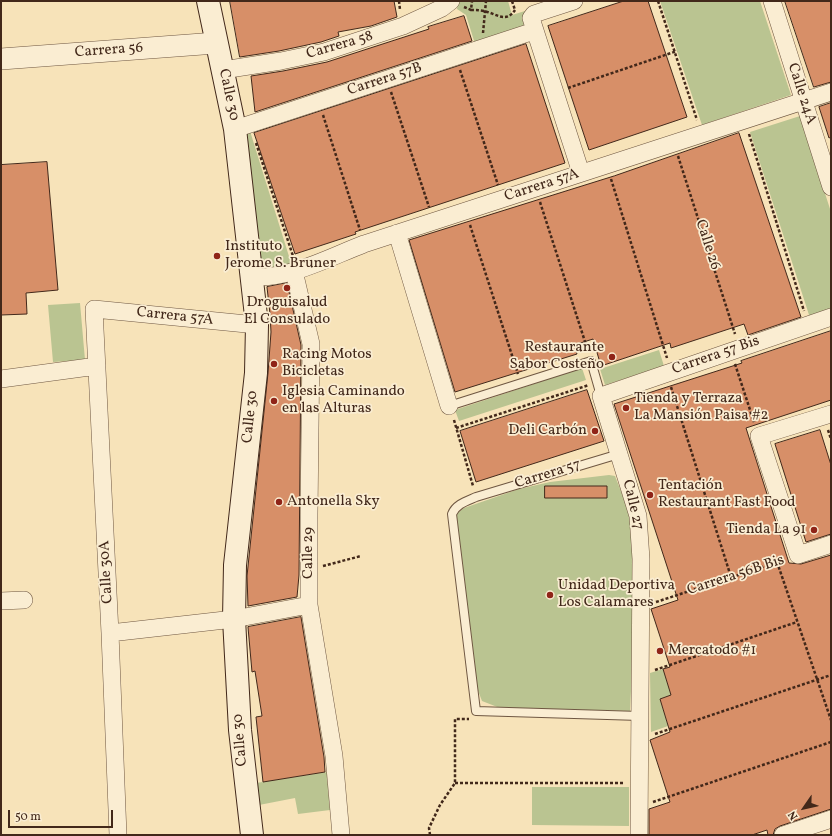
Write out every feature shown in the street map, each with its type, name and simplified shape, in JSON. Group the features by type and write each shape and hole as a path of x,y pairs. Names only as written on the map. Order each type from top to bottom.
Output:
{"main road":[{"name":"Calle 30","path":"208,1 223,70 242,126 257,325 256,373 235,565 234,619 240,730 252,835"}],"street":[{"path":"574,1 537,13 531,18 581,173"},
{"name":"Calle 24A","path":"772,1 831,186"},
{"name":"Carrera 58","path":"223,70 297,58 336,48 403,26 456,3"},
{"name":"Carrera 57B","path":"242,126 534,31"},
{"name":"Carrera 56","path":"1,45 215,37"},
{"name":"Carrera 56","path":"1,59 215,37"},
{"name":"Carrera 57A","path":"253,277 266,277 296,271 364,244 831,92"},
{"path":"397,233 449,406"},
{"name":"Calle 29","path":"296,271 311,344 309,605 334,756 341,835"},
{"name":"Carrera 57A","path":"94,309 257,325"},
{"name":"Calle 30A","path":"94,309 110,632 118,835"},
{"name":"Carrera 57 Bis","path":"599,389 669,372 831,317"},
{"path":"1,379 97,366"},
{"name":"Calle 27","path":"599,389 638,516 641,560 639,740 640,835"},
{"path":"798,555 759,436 831,414"},
{"name":"Carrera 56B Bis","path":"798,555 831,544"},
{"path":"1,601 24,600"},
{"path":"110,632 234,619 309,605"},
{"path":"783,835 831,819"}],"lane":[{"path":"449,406 591,361"},
{"name":"Calle 27","path":"591,361 599,389"},
{"name":"Carrera 57","path":"476,496 619,454"},
{"path":"476,496 460,504 452,514 476,711 640,716"}],"path":[{"path":"471,10 472,1"},
{"path":"482,47 486,1"},
{"path":"658,1 676,52 701,134"},
{"path":"456,3 471,10 485,11 494,16 506,18 515,10"},
{"path":"554,93 676,52"},
{"path":"456,56 503,198"},
{"path":"386,79 434,221"},
{"path":"319,101 364,244"},
{"path":"744,120 809,324"},
{"path":"242,126 296,271"},
{"name":"Calle 26","path":"674,143 759,436"},
{"path":"606,165 731,577"},
{"path":"536,188 591,361"},
{"path":"466,211 521,384"},
{"path":"456,428 599,389"},
{"path":"449,406 476,496"},
{"name":"Carrera 56B Bis","path":"641,607 798,555"},
{"path":"309,570 361,556"},
{"path":"777,562 831,720"},
{"path":"640,675 797,622"},
{"path":"639,740 831,676"},
{"path":"430,835 429,828 455,783 455,719 470,719"},
{"path":"640,807 831,742"},
{"path":"455,783 640,782"}],"green space":[{"path":"458,1 508,1 512,15 525,11 529,27 475,44 466,15 457,9"},
{"path":"660,1 760,1 791,95 702,125"},
{"path":"800,116 831,212 831,311 810,318 750,132"},
{"path":"250,131 292,266 259,273 243,133"},
{"path":"80,303 85,360 53,362 48,305"},
{"path":"659,350 664,366 605,385 600,369"},
{"path":"582,368 586,380 459,421 455,410"},
{"name":"Unidad Deportiva Los Calamares","path":"609,475 615,476 628,509 632,538 635,610 630,711 500,708 482,701 477,688 456,514 464,508 519,489 550,482"},
{"path":"663,669 671,695 660,699 668,726 651,732 650,673"},
{"path":"327,772 330,810 298,814 295,798 259,805 256,783"},
{"path":"532,787 629,787 629,826 532,825"}],"building":[{"path":"230,1 394,1 397,17 371,26 338,32 339,36 321,42 279,51 240,57"},
{"path":"624,1 648,1 687,117 589,150 548,26"},
{"path":"785,1 831,1 831,82 814,87"},
{"path":"464,16 472,41 255,112 251,76 327,62"},
{"path":"526,44 565,163 355,232 356,234 295,254 254,133"},
{"path":"831,103 831,137 829,138 819,107"},
{"path":"739,133 801,317 748,335 744,324 671,348 670,343 601,366 593,339 574,345 577,354 455,392 409,240 614,176"},
{"path":"47,162 58,290 26,293 27,314 1,315 1,165"},
{"path":"287,283 301,345 299,575 297,597 248,606 247,576 271,332 267,287"},
{"path":"831,331 831,400 746,428 789,563 801,564 831,555 831,809 780,826 775,829 773,835 768,835 767,830 752,835 649,835 649,809 670,802 650,740 670,732 660,699 671,695 663,669 670,667 651,609 678,600 614,404 742,363 741,361"},
{"path":"587,390 604,441 476,482 460,431"},
{"path":"820,430 831,465 831,534 806,542 775,444"},
{"path":"545,486 607,486 607,498 545,498"},
{"path":"301,617 324,757 325,772 263,782 256,717 262,716 255,671 252,672 248,627"}],"place":[{"name":"Instituto Jerome S. Bruner","path":"217,256"},
{"name":"Droguisalud El Consulado","path":"287,288"},
{"name":"Restaurante Sabor Costeño","path":"612,357"},
{"name":"Racing Motos Bicicletas","path":"274,364"},
{"name":"Iglesia Caminando en las Alturas","path":"274,401"},
{"name":"Tienda y Terraza La Mansión Paisa #2","path":"626,408"},
{"name":"Deli Carbón","path":"595,431"},
{"name":"Tentación Restaurant Fast Food","path":"650,495"},
{"name":"Antonella Sky","path":"279,502"},
{"name":"Tienda La 91","path":"814,530"},
{"name":"Unidad Deportiva Los Calamares","path":"550,595"},
{"name":"Mercatodo #1","path":"660,651"}]}
